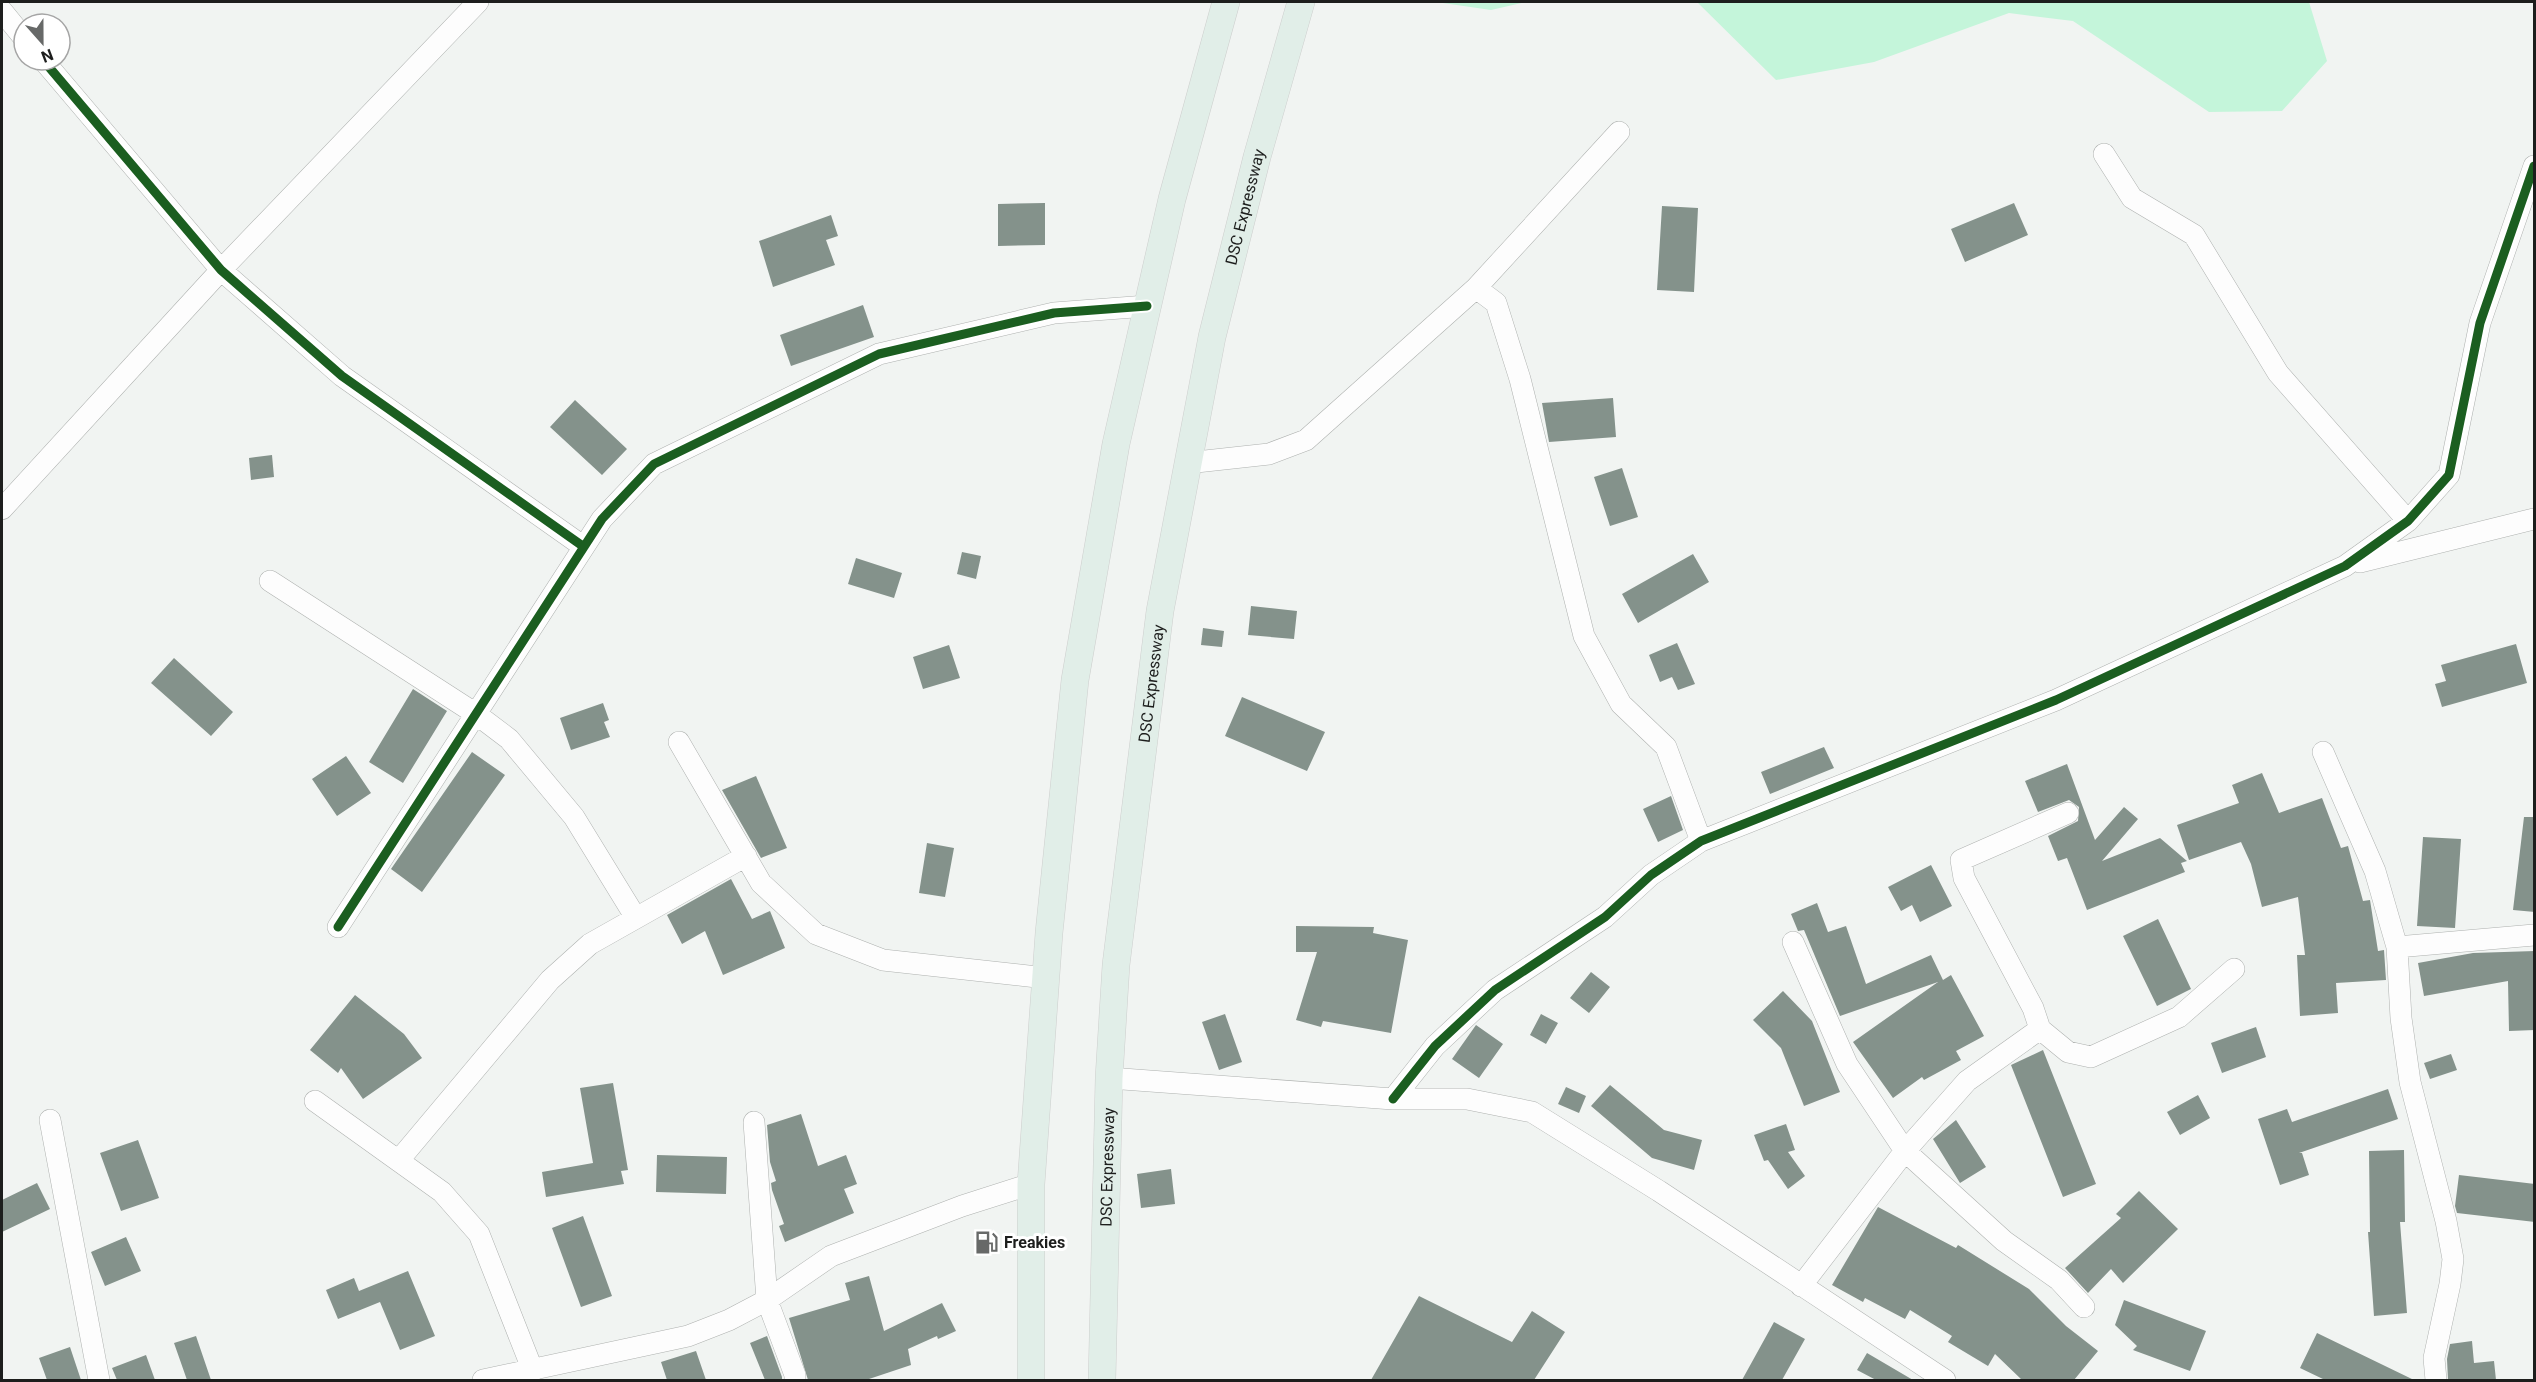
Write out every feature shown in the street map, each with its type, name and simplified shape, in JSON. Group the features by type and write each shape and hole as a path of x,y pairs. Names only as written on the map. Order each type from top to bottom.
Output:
{"main road":[{"path":"1031,1380 1031,1184 1046,978 1076,680 1116,444 1172,199 1226,2"},
{"name":"DSC Expressway","path":"1101,1380 1109,1078 1116,964 1160,611 1214,327 1257,157 1301,2"}],"street":[{"path":"2,509 221,270 478,2"},
{"path":"53,72 221,270 342,376 584,547"},
{"path":"1187,463 1269,454 1306,440 1476,288 1619,132"},
{"path":"2104,154 2132,198 2194,236 2278,373 2408,521"},
{"path":"1393,1099 1435,1046 1495,990 1605,917 1651,875 1701,841 2056,700 2345,566 2408,521 2449,475 2480,323 2535,166"},
{"path":"1476,288 1496,303 1513,357 1584,636 1622,704 1666,747 1701,841"},
{"path":"338,927 602,519 654,464 879,354 1054,313 1147,306"},
{"path":"2345,566 2535,519"},
{"path":"270,581 476,714 509,739 574,817 636,918"},
{"path":"679,742 761,883 816,934 883,960 1046,978"},
{"path":"2323,752 2375,871 2397,946 2401,1018 2410,1082 2446,1221 2452,1259 2450,1284 2434,1358 2436,1380"},
{"path":"2068,813 1961,860 1964,878 2033,1008 2040,1029 2068,1052 2091,1057 2179,1017 2234,969"},
{"path":"399,1161 550,980 590,944 746,856"},
{"path":"2397,946 2535,934"},
{"path":"1793,942 1847,1064 1905,1151 2004,1241 2058,1280 2084,1307"},
{"path":"1801,1286 1905,1151 1967,1081 2040,1029"},
{"path":"1109,1078 1393,1099 1467,1099 1532,1112 1659,1191 1938,1379"},
{"path":"315,1101 442,1192 479,1234 533,1371"},
{"path":"50,1120 99,1380"},
{"path":"754,1122 767,1300 795,1380"},
{"path":"489,1380 688,1336 729,1320 767,1300 831,1256 962,1206 1031,1184"}],"green space":[{"path":"1436,2 1526,2 1491,10"},
{"path":"1697,2 2309,2 2327,61 2282,111 2209,112 2073,21 2009,13 1874,62 1776,80"}],"building":[{"path":"1045,203 1045,245 998,246 998,204"},
{"path":"2014,203 2028,235 1965,262 1951,229"},
{"path":"1662,206 1698,208 1694,292 1657,290"},
{"path":"831,215 838,236 826,240 835,265 773,287 759,241"},
{"path":"863,305 874,337 791,366 780,335"},
{"path":"1613,398 1616,437 1549,442 1542,403"},
{"path":"575,400 627,449 602,475 550,427"},
{"path":"272,455 274,477 251,480 249,458"},
{"path":"1622,468 1638,517 1610,526 1594,477"},
{"path":"962,552 981,556 976,579 957,574"},
{"path":"1693,554 1709,582 1638,623 1622,594"},
{"path":"856,558 902,573 894,598 848,584"},
{"path":"1251,606 1297,611 1294,639 1248,635"},
{"path":"1203,628 1224,631 1222,647 1201,645"},
{"path":"1677,643 1695,684 1678,690 1672,677 1660,682 1649,655"},
{"path":"2516,644 2527,683 2442,707 2435,684 2446,681 2441,665"},
{"path":"949,645 960,678 923,689 913,657"},
{"path":"174,658 233,712 211,736 151,683"},
{"path":"413,689 447,711 403,783 369,762"},
{"path":"1242,697 1325,732 1307,771 1225,736"},
{"path":"603,703 609,720 604,722 610,737 571,750 560,718"},
{"path":"1824,747 1834,768 1770,794 1761,772"},
{"path":"472,752 505,775 422,892 391,869"},
{"path":"346,756 371,793 337,816 312,779"},
{"path":"2067,764 2095,840 2124,807 2138,819 2102,861 2160,838 2187,861 2181,863 2185,872 2087,910 2067,858 2058,861 2048,836 2078,821 2079,807 2069,800 2038,812 2025,781"},
{"path":"2262,773 2279,813 2322,798 2341,848 2348,846 2363,901 2370,900 2378,951 2384,950 2386,980 2336,983 2338,1013 2300,1016 2297,955 2305,955 2298,897 2262,907 2251,864 2241,842 2189,860 2177,825 2239,803 2232,785"},
{"path":"756,776 787,848 761,858 722,790"},
{"path":"1671,796 1683,830 1658,842 1643,809"},
{"path":"2524,817 2535,817 2535,912 2513,910"},
{"path":"2423,837 2461,839 2455,928 2417,926"},
{"path":"927,843 954,848 945,897 919,893"},
{"path":"1931,865 1952,906 1920,922 1912,905 1901,911 1888,887"},
{"path":"731,879 752,919 770,911 785,948 723,975 705,931 682,944 667,915"},
{"path":"1817,903 1828,932 1846,926 1866,984 1931,955 1943,980 1951,975 1984,1036 1956,1051 1961,1060 1924,1080 1922,1077 1893,1098 1853,1042 1938,982 1840,1016 1804,930 1798,931 1791,914"},
{"path":"2158,919 2191,989 2157,1006 2123,936"},
{"path":"1296,926 1374,927 1373,933 1408,940 1391,1033 1323,1021 1321,1027 1296,1020 1317,952 1296,952"},
{"path":"2535,951 2535,1030 2509,1031 2508,981 2424,996 2418,963 2473,953"},
{"path":"1591,972 1610,987 1589,1013 1570,998"},
{"path":"1783,991 1812,1021 1840,1092 1804,1106 1781,1048 1753,1020"},
{"path":"355,995 404,1034 422,1058 363,1099 341,1068 338,1073 310,1050"},
{"path":"1225,1014 1242,1062 1219,1070 1202,1022"},
{"path":"1541,1014 1558,1023 1546,1044 1530,1035"},
{"path":"1476,1025 1503,1044 1479,1078 1452,1059"},
{"path":"2256,1027 2266,1057 2222,1073 2211,1043"},
{"path":"2043,1050 2096,1184 2063,1197 2011,1065"},
{"path":"2451,1054 2457,1070 2430,1079 2424,1063"},
{"path":"613,1083 628,1170 621,1171 624,1184 546,1197 542,1172 593,1163 580,1088"},
{"path":"1610,1085 1664,1130 1702,1140 1694,1170 1652,1158 1591,1106"},
{"path":"1566,1087 1586,1096 1579,1113 1558,1104"},
{"path":"2388,1089 2398,1119 2299,1153 2302,1153 2309,1175 2280,1185 2258,1119 2287,1109 2292,1122"},
{"path":"2198,1095 2210,1118 2180,1135 2167,1112"},
{"path":"801,1114 818,1166 846,1155 857,1184 844,1189 854,1213 785,1242 779,1226 784,1224 772,1190 771,1183 776,1181 770,1162 767,1125"},
{"path":"1956,1120 1986,1167 1960,1183 1933,1139"},
{"path":"1786,1124 1795,1150 1788,1152 1805,1176 1788,1189 1768,1160 1764,1161 1754,1135"},
{"path":"138,1140 159,1198 121,1211 100,1153"},
{"path":"2404,1150 2405,1222 2400,1222 2407,1313 2374,1316 2368,1232 2370,1232 2369,1151"},
{"path":"657,1155 727,1157 726,1194 656,1192"},
{"path":"1171,1169 1175,1204 1141,1208 1137,1174"},
{"path":"2459,1175 2535,1184 2535,1222 2457,1213 2455,1206"},
{"path":"37,1183 50,1209 2,1232 2,1200"},
{"path":"2139,1191 2178,1229 2123,1283 2111,1269 2088,1293 2065,1268 2121,1218 2116,1214"},
{"path":"1878,1207 1956,1248 1958,1245 2029,1289 2066,1326 2098,1351 2074,1380 2022,1380 1995,1354 1988,1366 1948,1342 1952,1336 1910,1310 1905,1319 1865,1298 1863,1302 1832,1285"},
{"path":"583,1216 612,1296 581,1307 552,1228"},
{"path":"126,1237 141,1271 105,1286 91,1252"},
{"path":"408,1271 435,1336 400,1350 380,1302 338,1319 326,1290 354,1278 359,1291"},
{"path":"869,1276 884,1331 942,1303 956,1331 938,1339 937,1336 908,1349 911,1365 866,1380 808,1380 789,1318 850,1300 845,1283"},
{"path":"1419,1296 1512,1342 1532,1311 1565,1332 1534,1380 1371,1380"},
{"path":"2124,1300 2206,1331 2190,1371 2133,1350 2137,1346 2115,1325"},
{"path":"1774,1322 1805,1339 1782,1380 1742,1380"},
{"path":"2317,1333 2414,1380 2325,1380 2300,1368"},
{"path":"196,1336 211,1380 187,1380 174,1343"},
{"path":"767,1336 782,1380 765,1380 750,1343"},
{"path":"2472,1341 2474,1363 2494,1361 2496,1380 2448,1380 2447,1359 2450,1344"},
{"path":"70,1347 81,1380 47,1380 39,1358"},
{"path":"696,1351 706,1380 667,1380 661,1362"},
{"path":"1867,1353 1913,1380 1876,1380 1857,1370"},
{"path":"146,1355 155,1380 117,1380 112,1368"}],"cycle path":[{"path":"53,72 221,270 342,376 584,547"},
{"path":"1393,1099 1435,1046 1495,990 1605,917 1651,875 1701,841 2056,700 2345,566 2408,521 2449,475 2480,323 2534,166"},
{"path":"338,927 602,519 654,464 879,354 1054,313 1147,306"}],"place":[{"name":"Freakies","path":"986,1242"}]}
